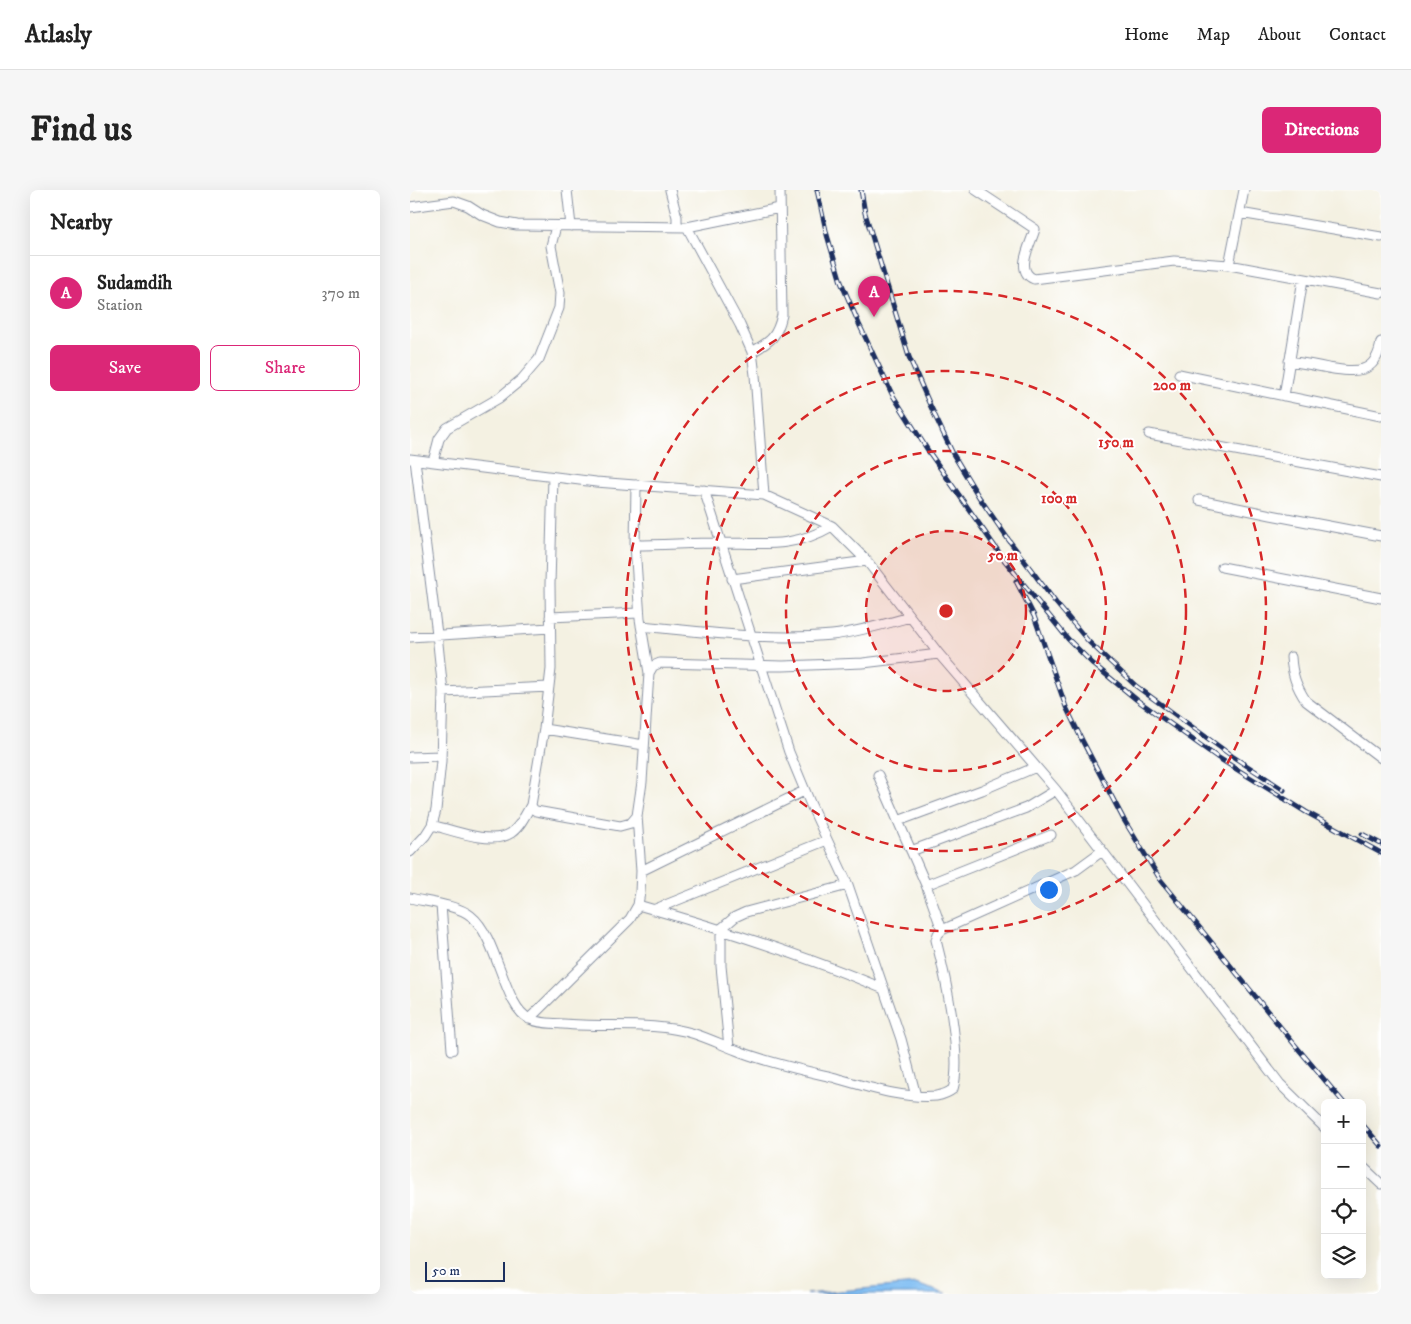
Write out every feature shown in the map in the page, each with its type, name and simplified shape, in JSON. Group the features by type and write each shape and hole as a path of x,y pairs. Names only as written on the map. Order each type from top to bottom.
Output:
{"street":[{"path":"567,190 571,226"},
{"path":"670,190 677,217 682,227 740,325 752,352 756,375 764,495"},
{"path":"752,352 772,340 779,330 782,315 780,190"},
{"path":"976,190 1035,230 1024,264 1024,271 1034,279 1174,261 1230,265 1381,293"},
{"path":"1230,265 1244,190"},
{"path":"410,207 454,201 500,222 517,225 682,227 780,208"},
{"path":"1240,213 1381,236"},
{"path":"433,462 439,439 447,428 499,398 522,379 539,358 559,308 560,293 551,246 556,226"},
{"path":"1284,396 1303,279"},
{"path":"1289,361 1352,372 1368,367 1380,352 1381,345"},
{"path":"1179,374 1381,416"},
{"path":"1149,434 1381,477"},
{"path":"410,852 425,836 432,825 436,810 440,786 442,692 437,634 413,460 553,477 764,495 832,526 867,561 939,654 1056,790 1280,1084 1321,1124"},
{"path":"432,825 468,835 489,838 503,837 512,832 519,824 531,805 544,728 551,669 550,617 553,477"},
{"path":"529,1019 624,925 638,905 641,871 637,816 642,782 649,673 641,626 635,545 636,485"},
{"path":"704,490 760,665 804,791 848,885 901,1039 916,1096"},
{"path":"1199,500 1381,536"},
{"path":"635,545 774,544 810,538 832,526"},
{"path":"732,580 867,561"},
{"path":"1222,566 1381,598"},
{"path":"550,617 640,613"},
{"path":"641,626 751,637 833,635 910,617"},
{"path":"410,637 550,628"},
{"path":"649,673 653,666 660,663 783,666 863,663 939,654"},
{"path":"1291,656 1292,674 1298,690 1306,701 1381,758"},
{"path":"442,692 549,687"},
{"path":"544,728 644,745"},
{"path":"410,757 441,756"},
{"path":"898,821 982,790 1036,767"},
{"path":"878,775 926,885 942,930"},
{"path":"911,851 1026,808 1056,790"},
{"path":"641,871 804,791"},
{"path":"531,805 536,811 620,826 632,823 637,816"},
{"path":"926,885 1052,835"},
{"path":"653,910 827,840"},
{"path":"410,898 441,905 470,915 482,926 513,998 522,1014 529,1019 573,1025 662,1027 694,1034 742,1052 811,1072 886,1091 916,1096 937,1096 948,1093 953,1089 955,1081 954,1042 946,986 936,940 938,934 942,930 1061,878 1076,870 1102,851"},
{"path":"730,1047 721,966 721,930 735,917 746,912 848,885"},
{"path":"441,905 452,1050"},
{"path":"638,905 759,941 834,968 884,989"},
{"path":"1366,1170 1381,1184"}],"water":[{"path":"916,1284 946,1294 806,1294"}],"railway":[{"path":"817,190 827,235 841,282 892,394 929,452 1005,561 1068,639 1092,663 1137,700 1217,757 1306,812 1381,853"},
{"path":"861,190 865,213 909,357 953,454 979,497 1008,539 1056,603 1089,642 1136,686 1232,756 1284,790"},
{"path":"1016,581 1034,616 1066,707 1124,820 1160,879 1341,1099"},
{"path":"1362,834 1381,844"},
{"path":"1366,1129 1381,1146"}],"place":[{"name":"Sudamdih","path":"874,317"}]}
